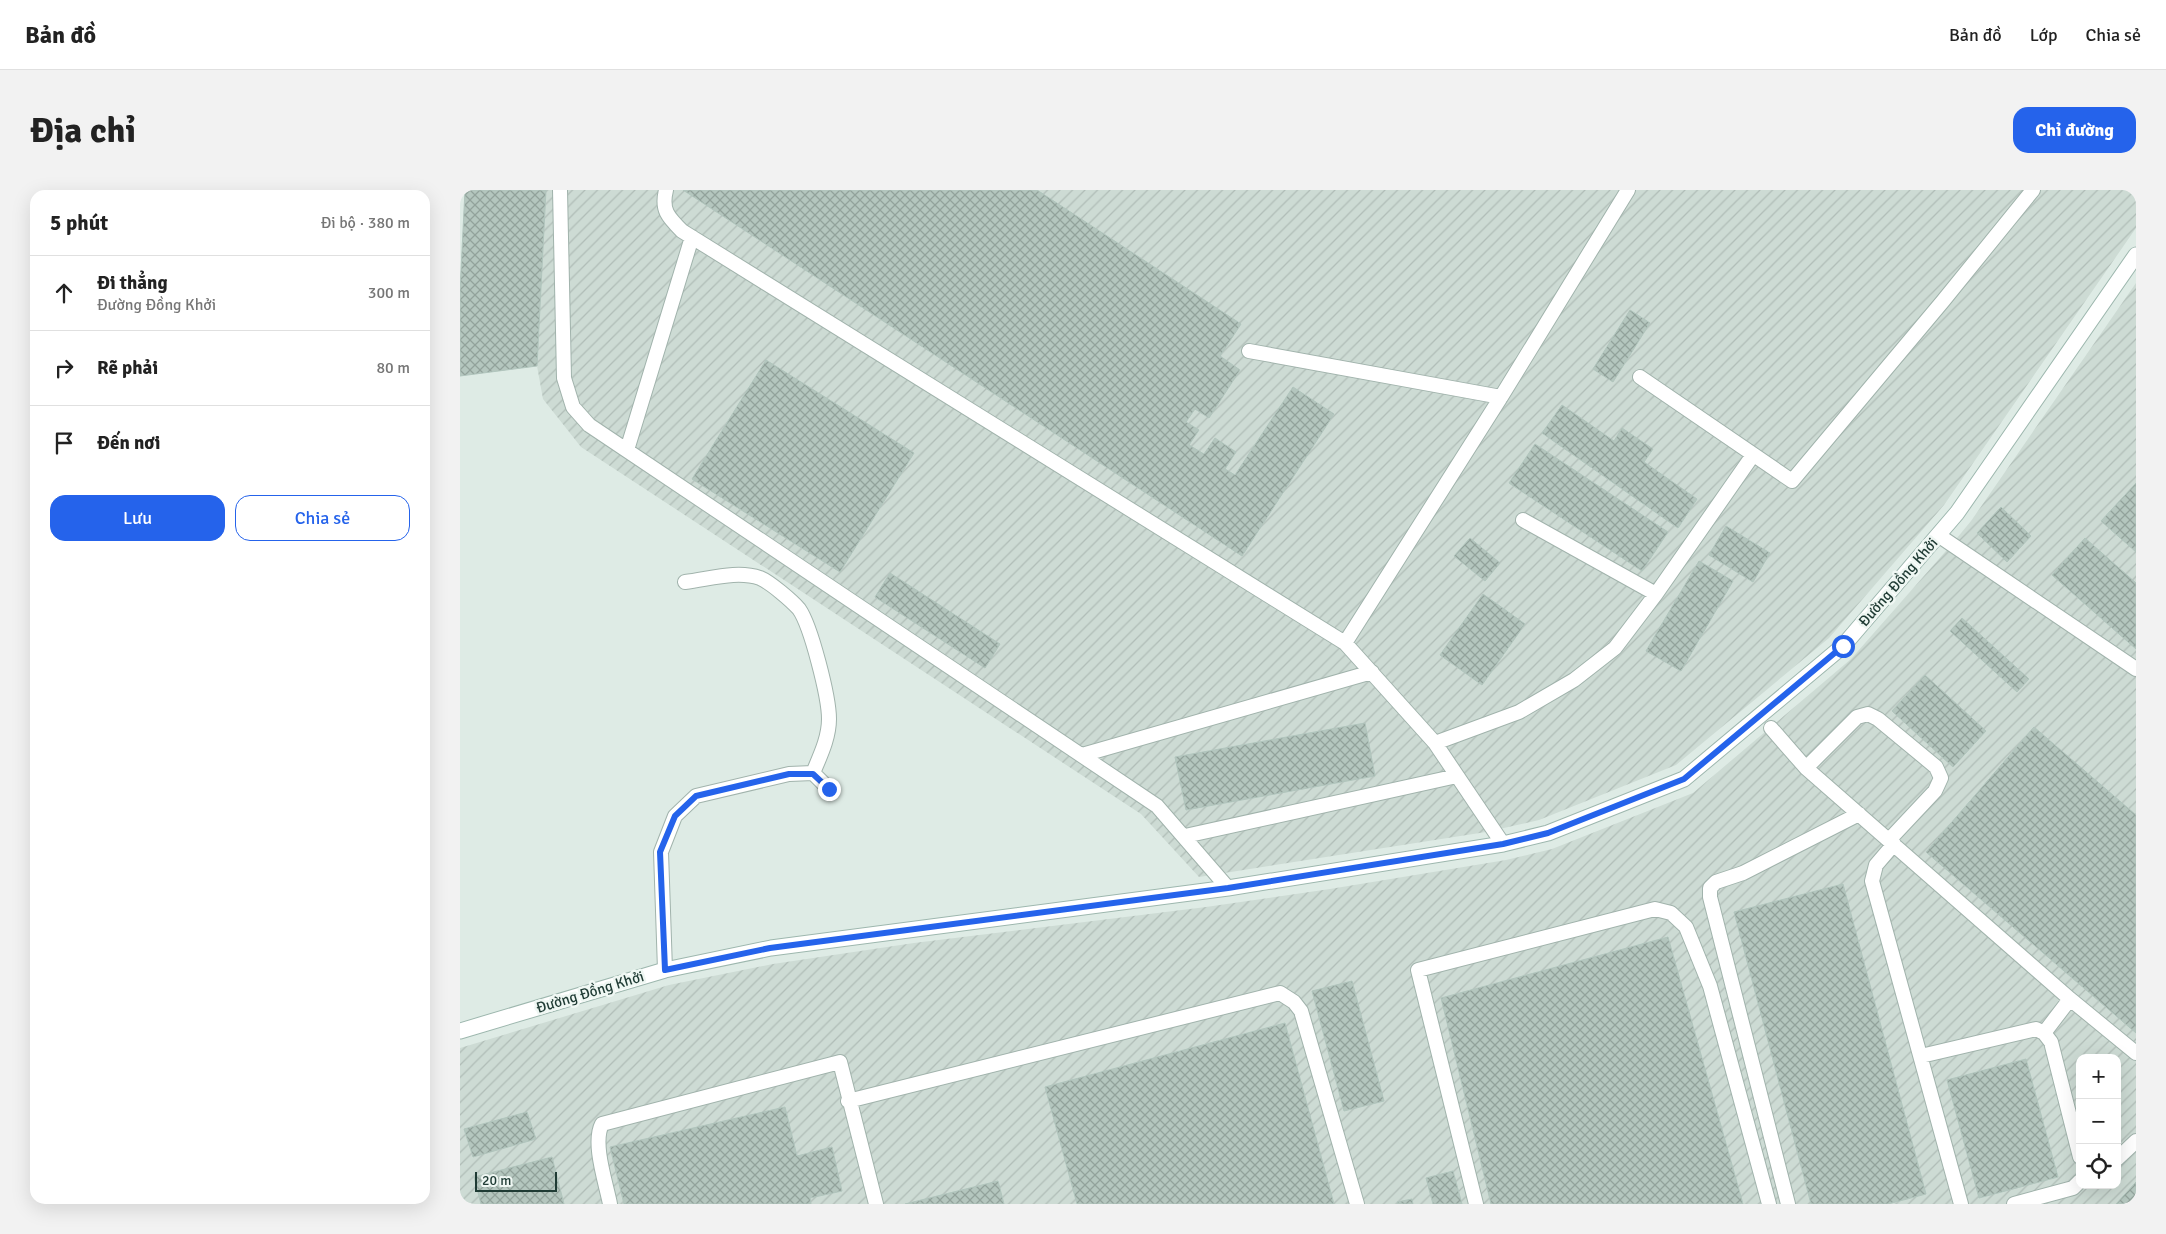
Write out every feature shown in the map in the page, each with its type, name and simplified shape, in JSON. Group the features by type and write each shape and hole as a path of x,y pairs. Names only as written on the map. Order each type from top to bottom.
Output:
{"main road":[{"name":"Đường Đồng Khởi","path":"460,1031 665,970 770,948 1228,888 1503,844 1548,833 1684,779 1843,646 1958,514 2136,255"}],"lane":[{"path":"560,190 564,378 573,407 589,425 1157,806 1185,836 1228,888"},
{"path":"666,190 663,202 668,217 682,231 1345,643 1435,743 1503,844"},
{"path":"1345,643 1502,397 1628,190"},
{"path":"1640,377 1792,481 2033,190"},
{"path":"627,450 692,237"},
{"path":"1249,351 1502,397"},
{"path":"1435,743 1519,712 1574,680 1614,648 1656,594 1753,455"},
{"path":"1523,520 1656,594"},
{"path":"1938,535 2136,669"},
{"path":"686,582 743,574 763,579 799,610 808,628 827,700 829,719 826,740 813,774"},
{"path":"1082,756 1372,672"},
{"path":"1806,768 1857,717 1868,714 1878,719 1936,767 1941,778 1935,791 1892,842 1876,865 1872,882 1961,1204"},
{"path":"1771,728 1806,768 2070,999 2136,1053"},
{"path":"665,970 660,852 675,816 696,796 789,774 813,774 829,789"},
{"path":"1185,836 1457,776"},
{"path":"1788,1204 1710,897 1710,888 1716,882 1743,873 1859,814"},
{"path":"1476,1204 1418,970 1655,909 1671,913 1686,927 1710,986 1769,1204"},
{"path":"848,1100 1280,993 1294,1002 1302,1011 1357,1204"},
{"path":"2044,1033 2070,999"},
{"path":"1921,1056 2036,1030 2044,1033 2051,1042 2077,1144"},
{"path":"610,1204 598,1144 598,1132 602,1124 840,1062 848,1100 876,1204"},
{"path":"2121,1155 2136,1141"},
{"path":"2014,1204 2073,1188 2076,1185"}],"shaded area":[{"path":"465,190 2136,190 2136,228 1944,505 1829,638 1676,765 1539,820 1486,832 1199,877 1141,814 581,447 543,399 537,366 460,376 460,291"},
{"path":"2136,283 2136,1204 460,1204 460,1048 669,985 773,964 914,943 1206,907 1330,889 1506,860 1552,849 1693,793 1851,659 1971,521"}],"building":[{"path":"465,190 546,190 537,366 460,376 460,291"},
{"path":"683,190 1037,190 1241,324 1220,356 1240,370 1209,418 1195,409 1186,422 1199,430 1189,445 1204,454 1215,438 1236,452 1225,469 1235,475 1293,387 1334,414 1242,556"},
{"path":"1630,310 1650,323 1613,382 1593,369"},
{"path":"766,360 914,453 840,572 692,479"},
{"path":"1562,405 1614,441 1622,428 1653,449 1644,462 1697,499 1678,528 1542,433"},
{"path":"1535,444 1668,532 1642,571 1509,483"},
{"path":"2136,483 2136,552 2101,521"},
{"path":"2001,507 2031,536 2007,562 1977,533"},
{"path":"1726,526 1770,553 1753,582 1709,555"},
{"path":"1470,538 1500,563 1485,581 1454,556"},
{"path":"2085,538 2136,583 2136,649 2052,575"},
{"path":"1699,561 1733,581 1681,671 1646,651"},
{"path":"890,573 1000,644 985,668 875,597"},
{"path":"1483,594 1525,624 1482,685 1440,655"},
{"path":"1962,618 2029,679 2017,692 1950,631"},
{"path":"1925,675 1986,731 1953,767 1892,711"},
{"path":"1365,723 1375,776 1186,810 1175,757"},
{"path":"2034,727 2136,815 2136,1033 1926,852"},
{"path":"1843,884 1926,1194 1888,1204 1811,1204 1734,912"},
{"path":"1668,937 1743,1204 1491,1204 1441,998"},
{"path":"1352,981 1384,1101 1344,1111 1312,991"},
{"path":"1285,1023 1334,1204 1077,1204 1045,1087"},
{"path":"2026,1059 2058,1177 1979,1198 1947,1080"},
{"path":"785,1107 797,1156 832,1147 842,1191 810,1198 811,1204 624,1204 610,1147"},
{"path":"527,1112 536,1139 473,1157 464,1129"},
{"path":"552,1157 564,1204 481,1204 474,1177"},
{"path":"1453,1171 1462,1204 1433,1204 1426,1178"},
{"path":"998,1181 1004,1204 905,1204"},
{"path":"2136,1182 2136,1204 2116,1204"},
{"path":"1412,1199 1413,1204 1398,1204 1397,1202"}],"route":[{"path":"829,789 813,774 789,774 696,796 675,816 660,852 665,970 770,948 1228,888 1503,844 1548,833 1684,779 1843,646"}]}
